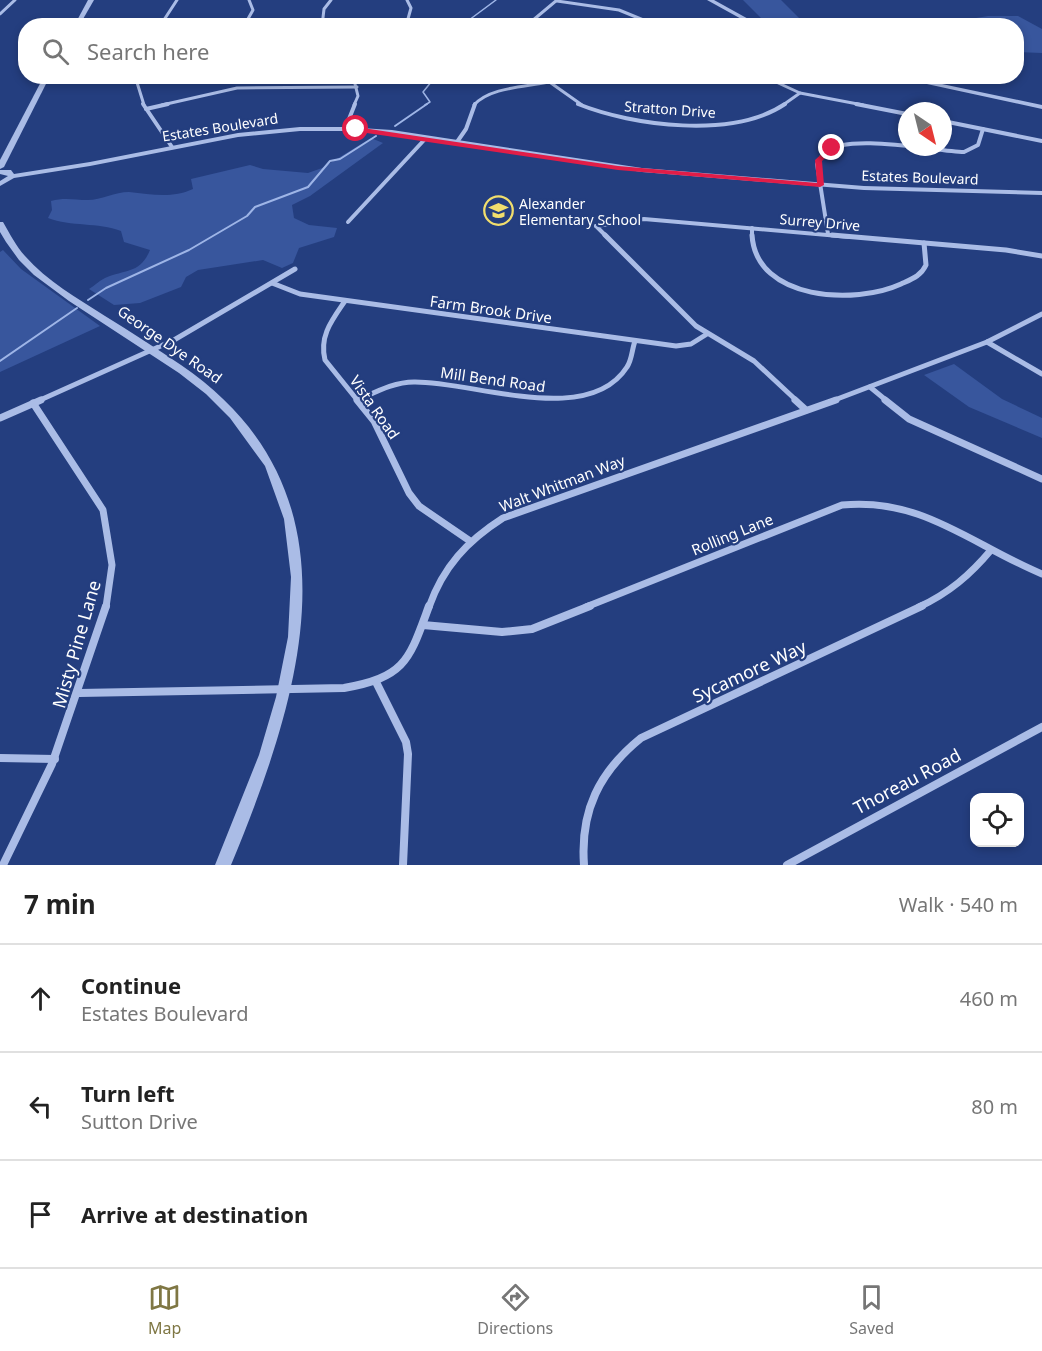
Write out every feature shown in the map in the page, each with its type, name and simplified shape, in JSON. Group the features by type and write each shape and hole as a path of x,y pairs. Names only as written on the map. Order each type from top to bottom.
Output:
{"street":[{"path":"0,14 15,0"},
{"path":"81,18 91,0"},
{"path":"165,18 177,0"},
{"path":"248,18 253,7 249,0"},
{"path":"323,18 324,9 331,0"},
{"path":"407,0 411,8 408,18"},
{"path":"536,18 557,0 619,10 638,18"},
{"path":"710,0 744,18"},
{"path":"0,167 42,84"},
{"path":"136,84 146,109 172,147"},
{"path":"345,129 356,104 356,84"},
{"path":"457,142 468,131 474,106 482,98 540,84"},
{"name":"Stratton Drive","path":"551,84 570,99 598,112 634,119 699,124 730,123 762,116 800,93"},
{"path":"780,84 800,93 898,112"},
{"path":"931,84 1042,107"},
{"path":"146,109 237,88 357,87"},
{"path":"952,123 1042,141"},
{"name":"Estates Boulevard","path":"12,176 99,163 172,147 262,132 345,129 457,142 618,168 820,185 940,192 1042,193"},
{"path":"828,234 818,160 825,152 838,146 874,144 964,152 978,146 983,129"},
{"path":"348,222 426,138"},
{"path":"0,172 8,172 12,176 0,183"},
{"name":"Surrey Drive","path":"707,334 686,318 596,225 644,219 828,234 1042,256"},
{"name":"George Dye Road","path":"0,224 18,253 42,276 220,400 249,433 273,474 289,522 297,579 294,645 286,689 264,764 223,865"},
{"path":"752,228 755,254 765,268 795,286 836,296 873,294 918,276 924,272 928,261 924,243"},
{"path":"0,418 152,351 295,268"},
{"name":"Farm Brook Drive","path":"272,283 300,294 676,346 691,344 707,334"},
{"name":"Vista Road","path":"345,301 323,337 322,351 325,360 358,400 385,440 410,494 419,506 470,542"},
{"name":"Walt Whitman Way","path":"79,693 352,687 376,682 400,667 409,657 444,573 470,542 502,518 870,387 987,342 1042,314"},
{"path":"707,334 754,361 806,410"},
{"name":"Mill Bend Road","path":"358,400 391,386 416,382 546,399 575,397 602,388 621,375 627,367 635,341"},
{"path":"987,342 1042,374"},
{"path":"870,387 909,419 1042,479"},
{"name":"Misty Pine Lane","path":"3,865 55,759 79,693 108,600 112,563 109,530 95,495 33,403"},
{"name":"Rolling Lane","path":"423,626 502,632 532,629 856,501 884,502 913,510 1042,574"},
{"name":"Sycamore Way","path":"584,865 583,830 588,807 606,769 622,752 641,738 939,598 970,575 991,550"},
{"path":"376,682 406,742 408,754 403,865"},
{"name":"Thoreau Road","path":"787,865 1042,727"},
{"path":"0,758 55,759"}],"shaded area":[{"path":"743,0 781,0 799,18 761,18"},
{"path":"1018,16 1022,18 976,18"},
{"path":"1024,19 1042,29 1042,53 1024,52"},
{"path":"371,138 383,143 310,196 292,205 294,218 309,225 337,228 334,237 299,248 293,263 282,268 263,260 198,270 186,277 181,287 140,303 114,305 89,289 105,278 137,267 150,250 124,242 121,231 112,228 66,223 48,218 52,210 51,201 93,200 129,192 177,194 193,189 191,179 250,165 263,169 308,173 322,168"},
{"path":"3,250 21,269 100,326 0,372 0,252"},
{"path":"954,364 1002,399 1042,418 1042,438 969,407 924,375"}],"waterway":[{"path":"472,18 496,0"},
{"path":"425,105 430,102 423,92 430,84"},
{"path":"395,126 427,104"},
{"path":"88,300 106,288 189,250 247,216 255,207 308,187 330,161 340,159 376,136"},
{"path":"0,361 77,308"}],"place":[{"name":"Alexander Elementary School","path":"498,211"}],"route":[{"path":"356,129 392,132 618,168 820,185 818,160 832,148"}]}
